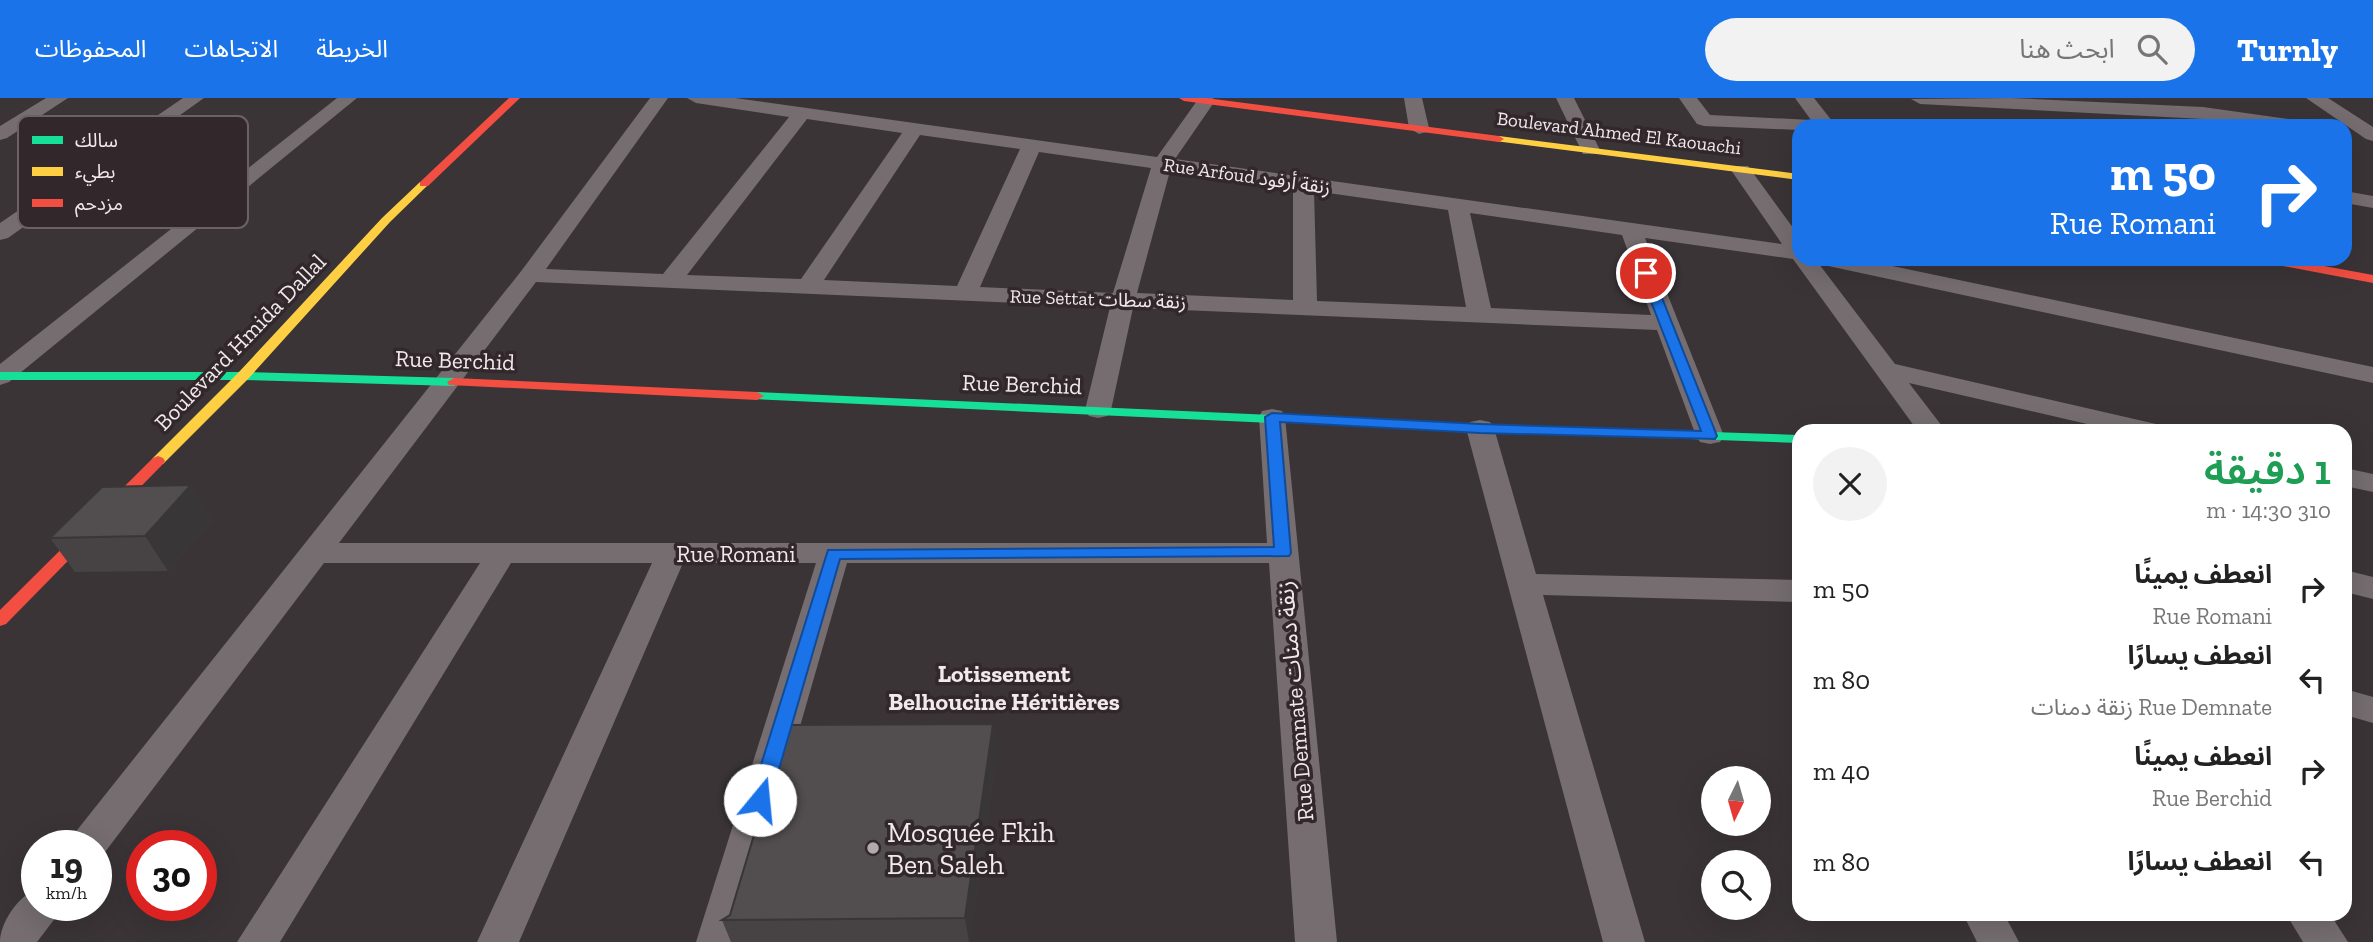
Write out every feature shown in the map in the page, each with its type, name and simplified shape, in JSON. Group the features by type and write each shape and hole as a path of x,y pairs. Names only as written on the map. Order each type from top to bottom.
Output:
{"street":[{"path":"30,116 59,98"},
{"path":"169,116 195,98"},
{"path":"248,178 348,98"},
{"name":"Boulevard Hmida Dallal","path":"0,620 243,376 386,220 515,98"},
{"path":"100,830 530,275 659,98"},
{"name":"Rue Arfoud زنقة أرفود","path":"696,98 1792,252"},
{"path":"1413,98 1419,128"},
{"path":"1564,98 1590,150"},
{"path":"1688,98 1704,120 1792,124"},
{"path":"1804,98 1820,119"},
{"path":"2144,98 2161,111"},
{"path":"2315,98 2346,119"},
{"path":"1098,410 1123,300 1162,163 1195,99"},
{"name":"Boulevard Ahmed El Kaouachi","path":"1195,99 1792,176"},
{"path":"1919,99 2203,113 2246,119"},
{"path":"1919,99 1939,117"},
{"path":"669,282 802,113"},
{"path":"0,134 18,123"},
{"path":"2352,123 2373,137"},
{"path":"808,287 914,129"},
{"path":"2352,136 2373,137"},
{"path":"965,294 1031,145"},
{"path":"1741,170 1792,243"},
{"path":"1303,183 1305,307"},
{"path":"2352,198 2373,202"},
{"path":"1458,205 1480,315"},
{"path":"0,233 18,221"},
{"path":"0,377 186,228"},
{"path":"1630,228 1710,436"},
{"path":"1809,266 1926,424"},
{"path":"1860,266 2373,375"},
{"path":"2304,266 2373,279"},
{"name":"Rue Settat زنقة سطات","path":"530,275 1666,323"},
{"path":"1886,370 2120,424"},
{"name":"Rue Berchid","path":"0,377 243,376 445,382 1480,428 1792,439"},
{"name":"Rue Demnate زنقة دمنات","path":"1272,417 1316,942"},
{"path":"1480,428 1625,942"},
{"path":"2352,479 2373,484"},
{"name":"Rue Romani","path":"314,553 1283,553"},
{"path":"258,942 501,554"},
{"path":"498,942 672,554"},
{"path":"717,942 834,554"},
{"path":"2352,583 2373,588"},
{"path":"1522,584 1792,592"},
{"path":"2352,704 2373,710"},
{"path":"13,942 29,921"},
{"path":"1987,921 1998,942"},
{"path":"2310,921 2327,942"}],"building":[{"path":"191,485 145,536 50,538 102,487"},
{"name":"Mosquée Fkih Ben Saleh","path":"993,724 965,918 722,920 730,915 787,725"}],"traffic: fast":[{"path":"0,376 243,376 454,382"},
{"path":"757,396 1273,419"},
{"path":"1529,430 1792,439"}],"traffic: slow":[{"path":"1499,139 1792,176"},
{"path":"158,461 243,376 386,220 424,184"}],"traffic: jam":[{"path":"424,184 515,98"},
{"path":"1184,98 1499,139"},
{"path":"2304,266 2373,279"},
{"path":"454,382 757,396"},
{"path":"1273,419 1529,430"},
{"path":"0,620 158,461"}],"place":[{"name":"Mosquée Fkih Ben Saleh","path":"873,848"}],"district":[{"name":"Lotissement Belhoucine Héritières","path":"1004,687"}],"route":[{"path":"760,800 834,554 1283,553 1272,417 1710,436 1646,273"}]}
